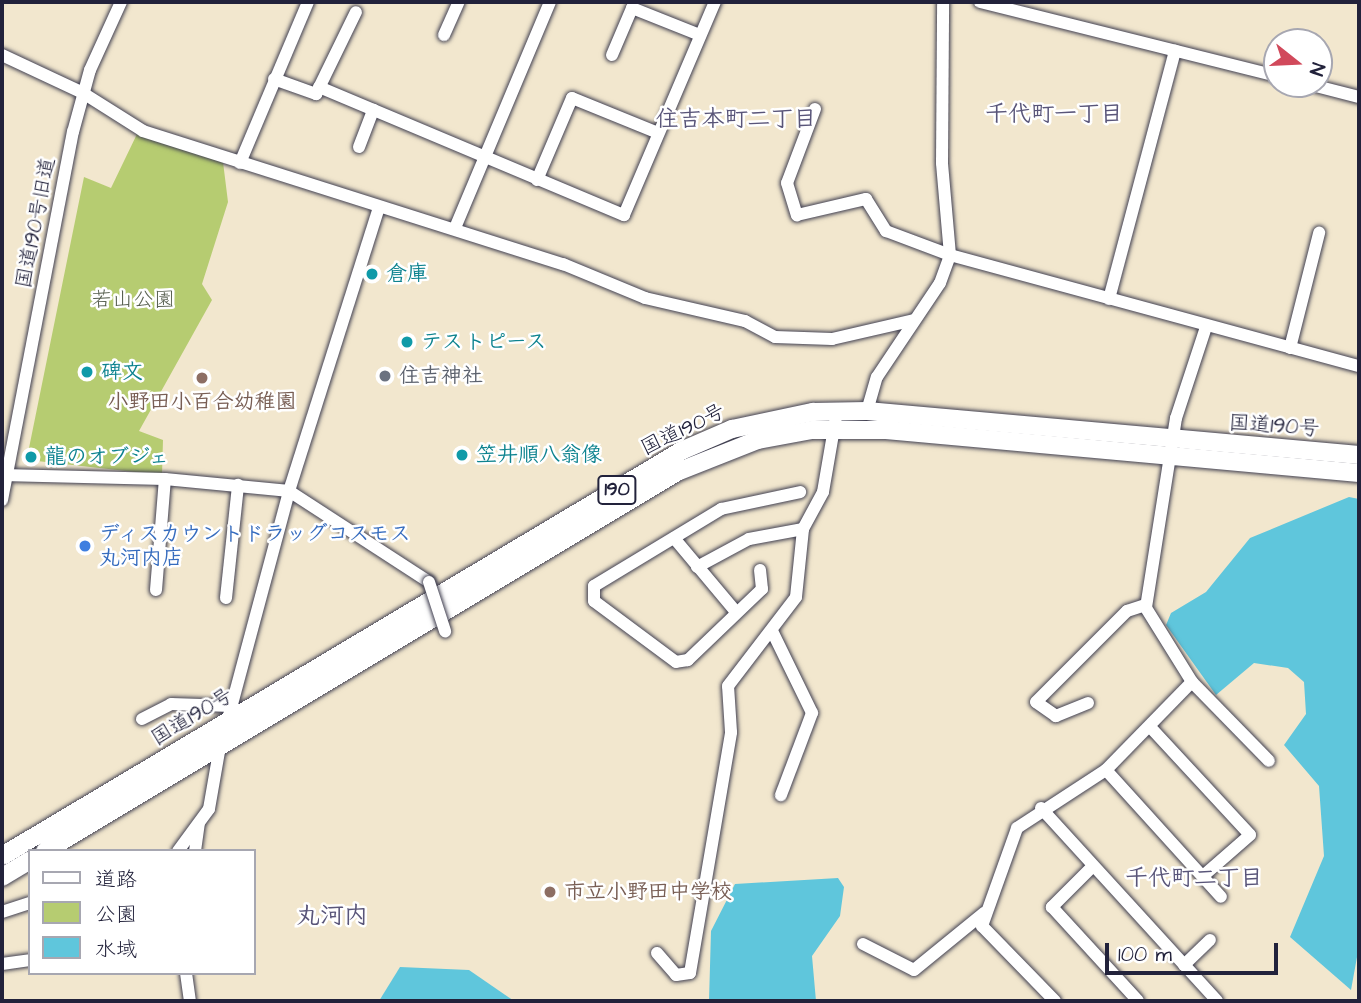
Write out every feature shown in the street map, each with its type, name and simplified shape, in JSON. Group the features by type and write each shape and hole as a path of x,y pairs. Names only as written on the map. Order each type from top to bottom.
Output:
{"highway":[{"name":"国道190号","path":"48,849 677,472 758,440 867,411 1359,472"},
{"name":"国道190号","path":"2,856 229,715 681,452 757,423 837,420 1171,450 1359,455"},
{"path":"2,877 28,861"}],"street":[{"name":"国道190号旧道","path":"2,500 4,473 83,93 121,2"},
{"path":"240,163 308,2"},
{"path":"444,35 459,2"},
{"path":"455,228 550,2"},
{"path":"319,87 624,215 715,2"},
{"path":"867,411 877,377 940,284 950,254 942,163 943,2"},
{"path":"980,2 1263,73"},
{"path":"611,55 632,8 700,35"},
{"path":"274,79 316,93 356,12"},
{"path":"1109,299 1175,51"},
{"path":"2,55 83,93 143,131 379,207 455,228 645,298 745,321 775,337 832,339 914,320"},
{"path":"1333,90 1359,97"},
{"path":"537,180 572,98 658,133"},
{"path":"815,109 788,183 797,215 866,199 886,231 950,254 1206,327 1359,366"},
{"path":"359,147 373,110"},
{"path":"180,849 209,809 219,746 289,491 379,207"},
{"path":"1290,348 1319,233"},
{"path":"1206,327 1171,450 1146,605 1155,630 1192,682 1269,761"},
{"path":"657,953 676,975 690,973 731,732 727,686 732,673 773,633 796,597 803,529 823,492 837,420"},
{"path":"4,473 165,479 289,491 429,582 445,631"},
{"path":"156,590 165,479"},
{"path":"226,598 238,485"},
{"path":"760,570 762,589 688,660 676,662 594,601 594,586 721,509 800,492"},
{"path":"697,566 748,539 803,529"},
{"path":"674,538 736,612"},
{"path":"1088,703 1056,716 1036,702 1128,611 1146,605"},
{"path":"773,633 812,713 781,795"},
{"path":"1049,999 982,926 984,913 1017,828 1041,808 1106,770 1152,729 1192,682"},
{"path":"142,719 171,705 229,715"},
{"path":"1152,729 1251,835 1203,876"},
{"path":"1106,770 1221,897"},
{"path":"1041,808 1217,1001"},
{"path":"195,849 199,823"},
{"path":"1092,867 1052,906 1138,1001"},
{"path":"2,912 28,904"},
{"path":"863,944 914,970 984,913"},
{"path":"1184,965 1210,940"},
{"path":"2,964 28,960"},
{"path":"186,975 190,1001"}],"green space":[{"name":"若山公園","path":"137,134 223,162 228,202 202,284 212,300 139,431 163,440 162,475 37,461 29,448 84,177 111,188"}],"water":[{"path":"1349,497 1359,499 1359,946 1351,990 1290,937 1324,856 1319,786 1284,745 1306,714 1304,682 1288,668 1254,663 1216,695 1166,625 1171,613 1206,592 1250,538"},
{"path":"838,878 844,887 840,916 812,956 816,1001 709,1001 711,931 735,884"},
{"path":"400,967 469,970 514,1001 379,1001"}],"place":[{"name":"倉庫","path":"372,274"},
{"name":"テストピース","path":"407,342"},
{"name":"碑文","path":"87,372"},
{"name":"住吉神社","path":"385,376"},
{"name":"小野田小百合幼稚園","path":"202,378"},
{"name":"笠井順八翁像","path":"462,455"},
{"name":"龍のオブジェ","path":"31,457"},
{"name":"ディスカウントドラッグコスモス 丸河内店","path":"85,546"},
{"name":"市立小野田中学校","path":"550,892"}],"district":[{"name":"千代町一丁目","path":"1054,114"},
{"name":"住吉本町二丁目","path":"736,119"},
{"name":"千代町二丁目","path":"1194,878"},
{"name":"丸河内","path":"332,917"}]}
